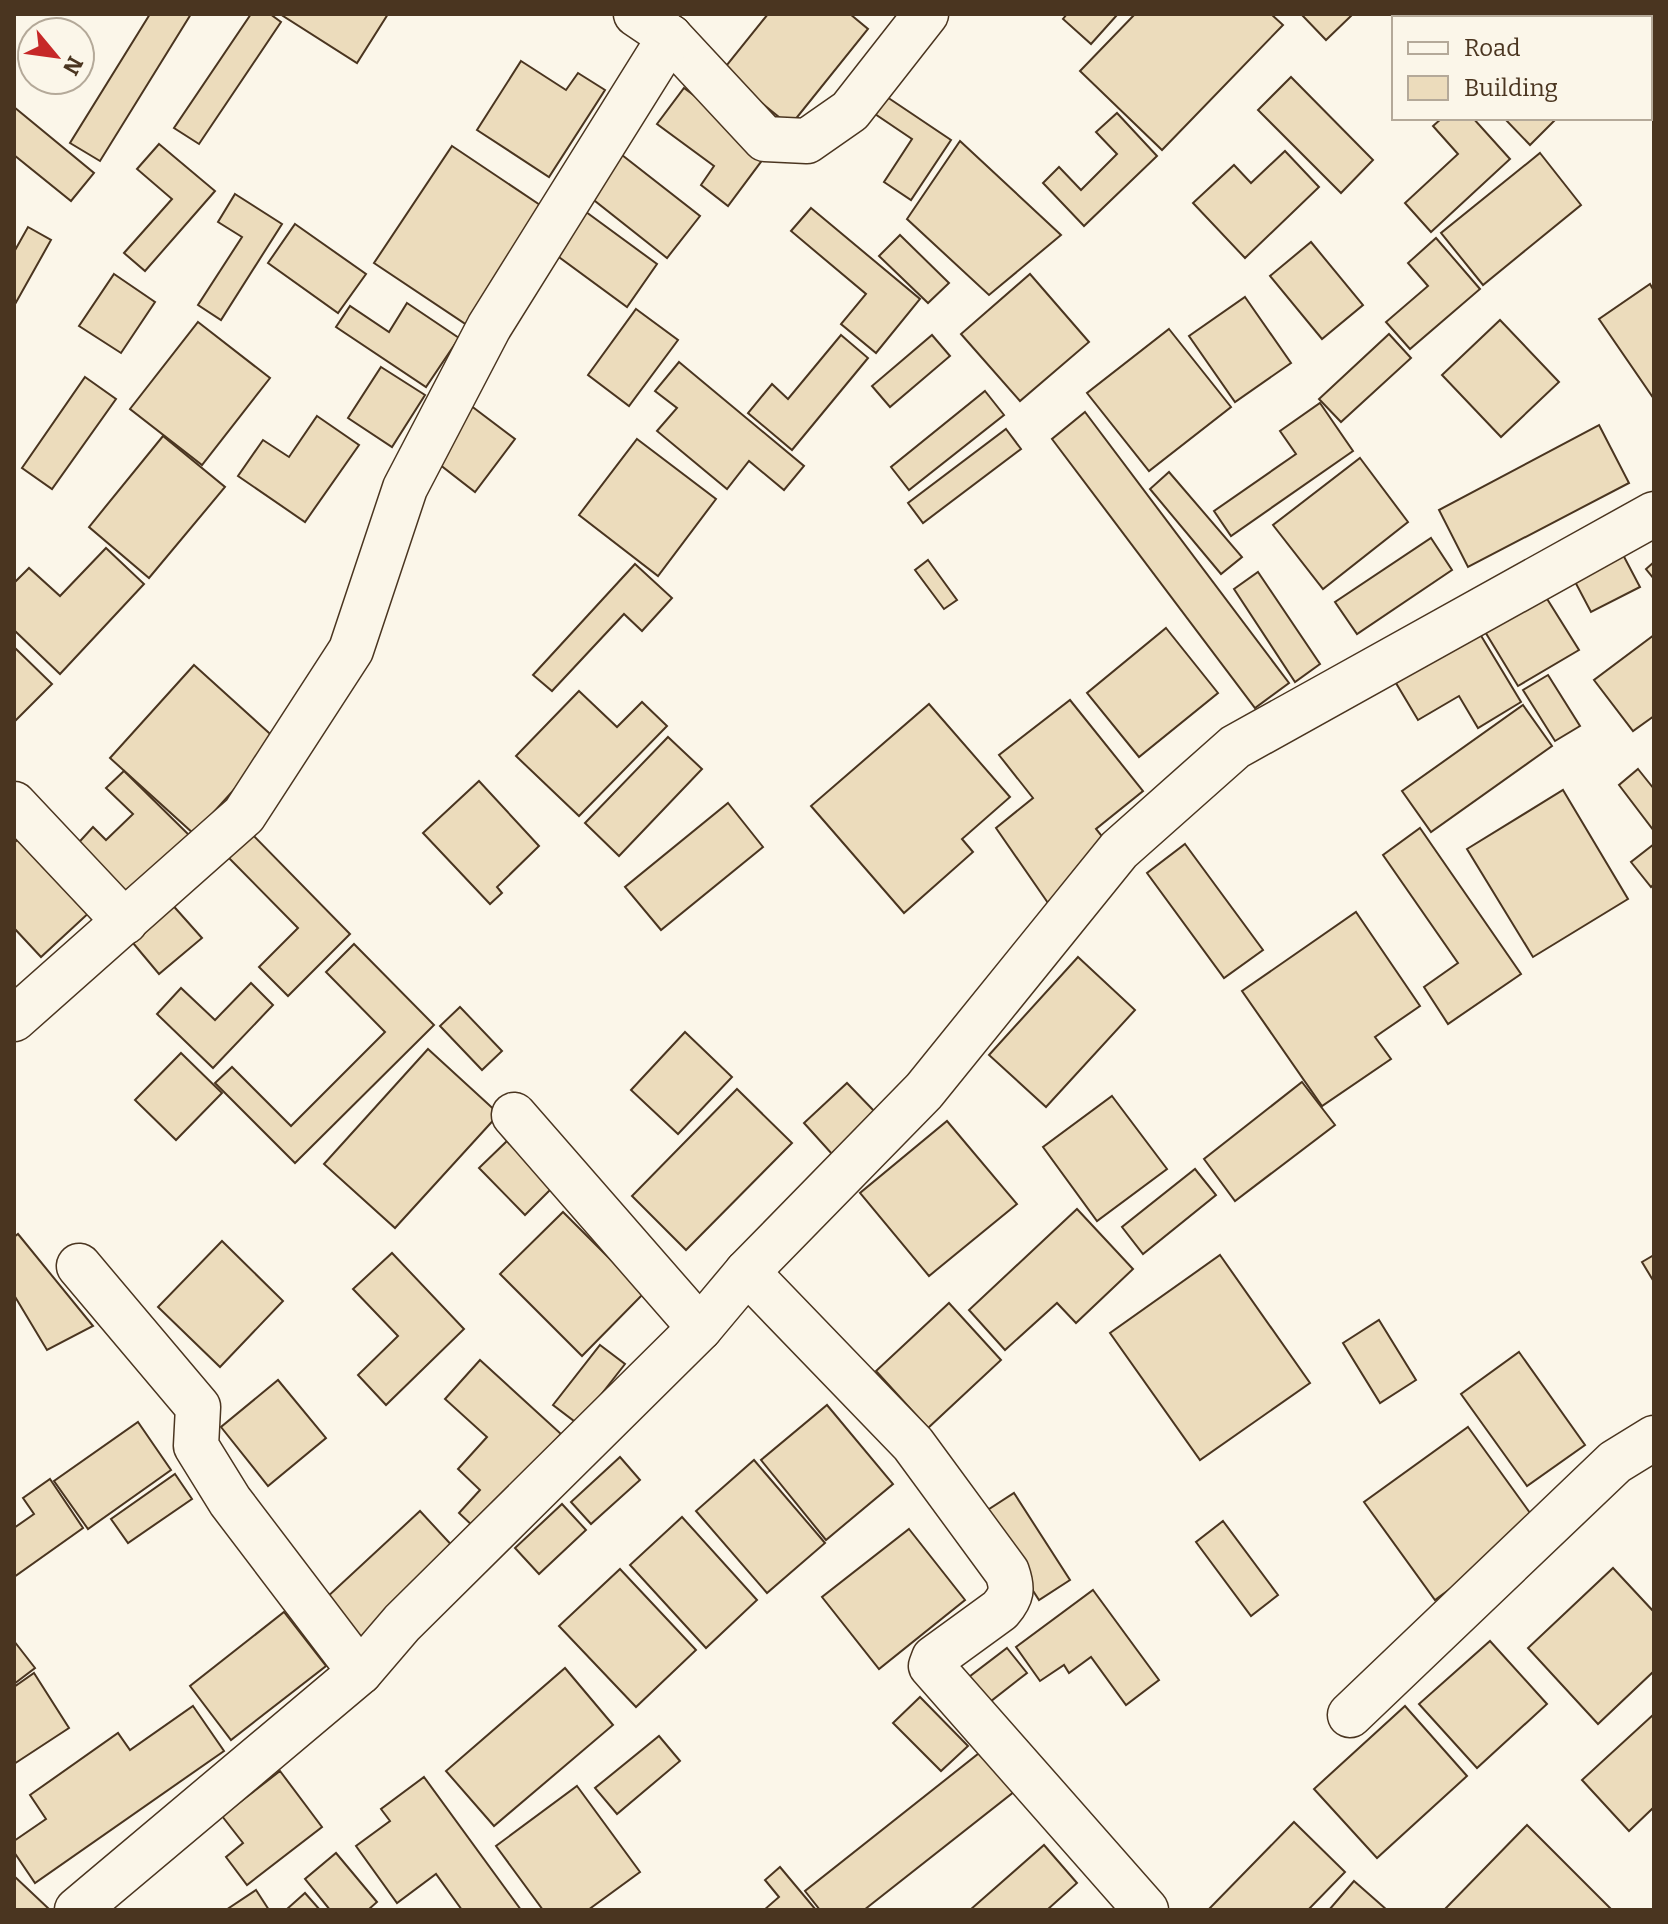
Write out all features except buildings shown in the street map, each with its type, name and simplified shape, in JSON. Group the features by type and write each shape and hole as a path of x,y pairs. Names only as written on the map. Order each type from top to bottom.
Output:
{"street":[{"path":"14,1019 244,815 351,650 405,488 653,25 765,139 807,141 850,111 926,14"},
{"path":"77,1910 360,1672 402,1623 700,1328 747,1272 924,1091 1119,850 1235,747 1654,514"},
{"path":"14,804 125,922"},
{"path":"514,1115 700,1328"},
{"path":"79,1266 198,1407 196,1446 230,1501 360,1672"},
{"path":"747,1272 913,1444 1007,1572 1013,1587 1009,1600 1000,1610 934,1658 931,1666 1146,1910"},
{"path":"1350,1715 1615,1462 1654,1438"}]}
